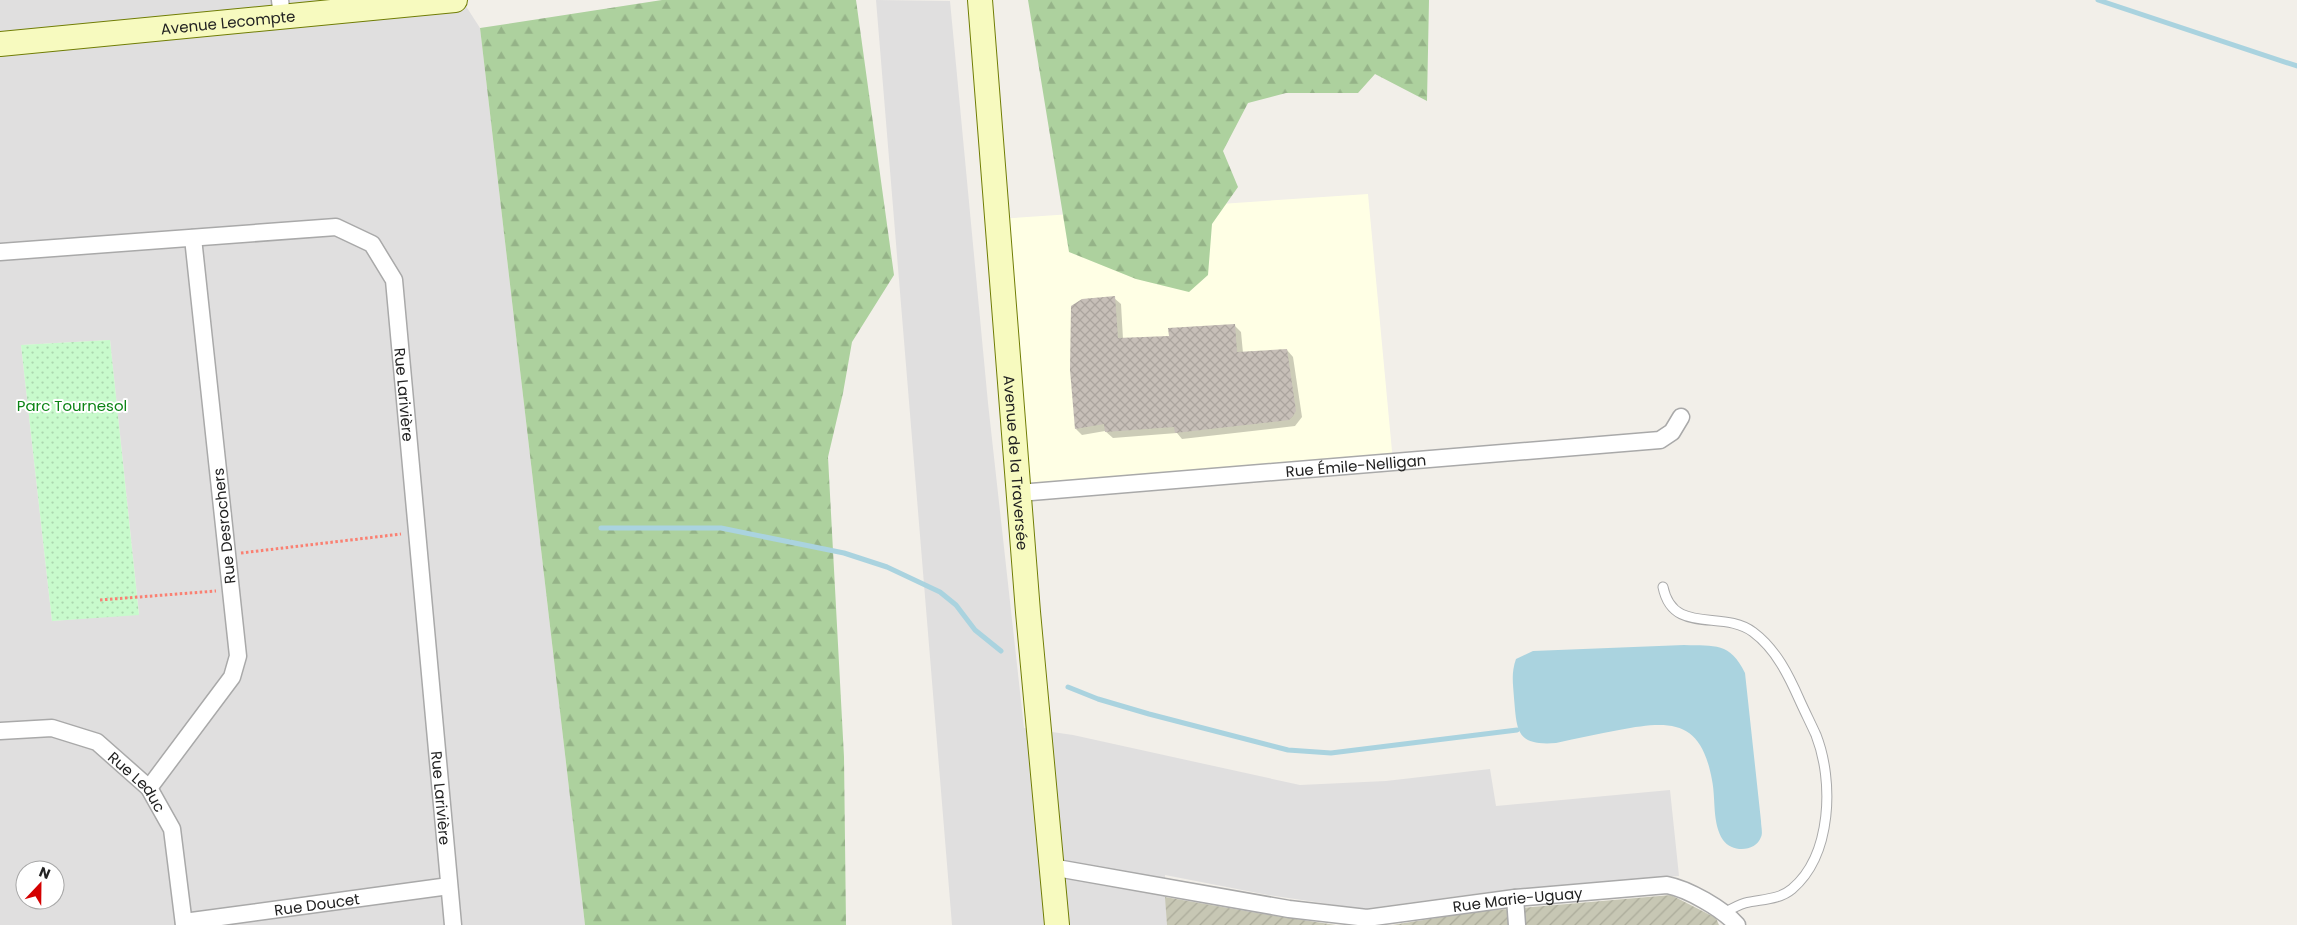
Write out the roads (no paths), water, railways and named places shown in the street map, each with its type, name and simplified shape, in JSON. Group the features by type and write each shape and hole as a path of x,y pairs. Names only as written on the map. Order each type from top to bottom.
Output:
{"street":[{"name":"Avenue Lecompte","path":"0,44 281,8 455,0"},
{"name":"Avenue de la Traversée","path":"980,0 1019,493 1057,925"},
{"name":"Rue Larivière","path":"0,252 336,227 372,244 394,280 453,925"},
{"name":"Rue Desrochers","path":"149,788 232,676 238,656 193,238"},
{"name":"Rue Émile-Nelligan","path":"1019,493 1660,440 1672,432 1681,417"},
{"name":"Rue Leduc","path":"0,731 52,728 97,742 149,788 172,829 184,923"},
{"name":"Rue Marie-Uguay","path":"1051,867 1289,908 1367,918 1515,898 1667,886 1685,891 1724,912 1737,925"},
{"name":"Rue Doucet","path":"184,923 449,886"},
{"path":"1515,898 1517,925"},
{"path":"1289,908 1290,925"}],"lane":[{"path":"1663,587 1670,607 1679,614 1700,620 1732,622 1744,626 1755,633 1770,648 1783,665 1792,682 1816,736 1821,754 1826,817 1824,832 1809,867 1791,890 1769,899 1745,903 1724,912"}],"water":[{"path":"1684,645 1713,646 1727,651 1734,656 1745,673 1762,831 1758,842 1749,848 1738,849 1723,840 1717,826 1712,780 1707,760 1700,745 1692,735 1681,729 1654,725 1556,743 1543,743 1526,739 1518,728 1513,683 1513,669 1516,659 1533,651"}],"waterway":[{"path":"2098,0 2297,66"},
{"path":"601,528 721,528 844,553 887,567 940,592 956,605 975,630 1001,651"},
{"path":"1068,687 1098,699 1149,714 1288,750 1331,753 1517,730"}],"park label":[{"name":"Parc Tournesol","path":"72,405"}]}
